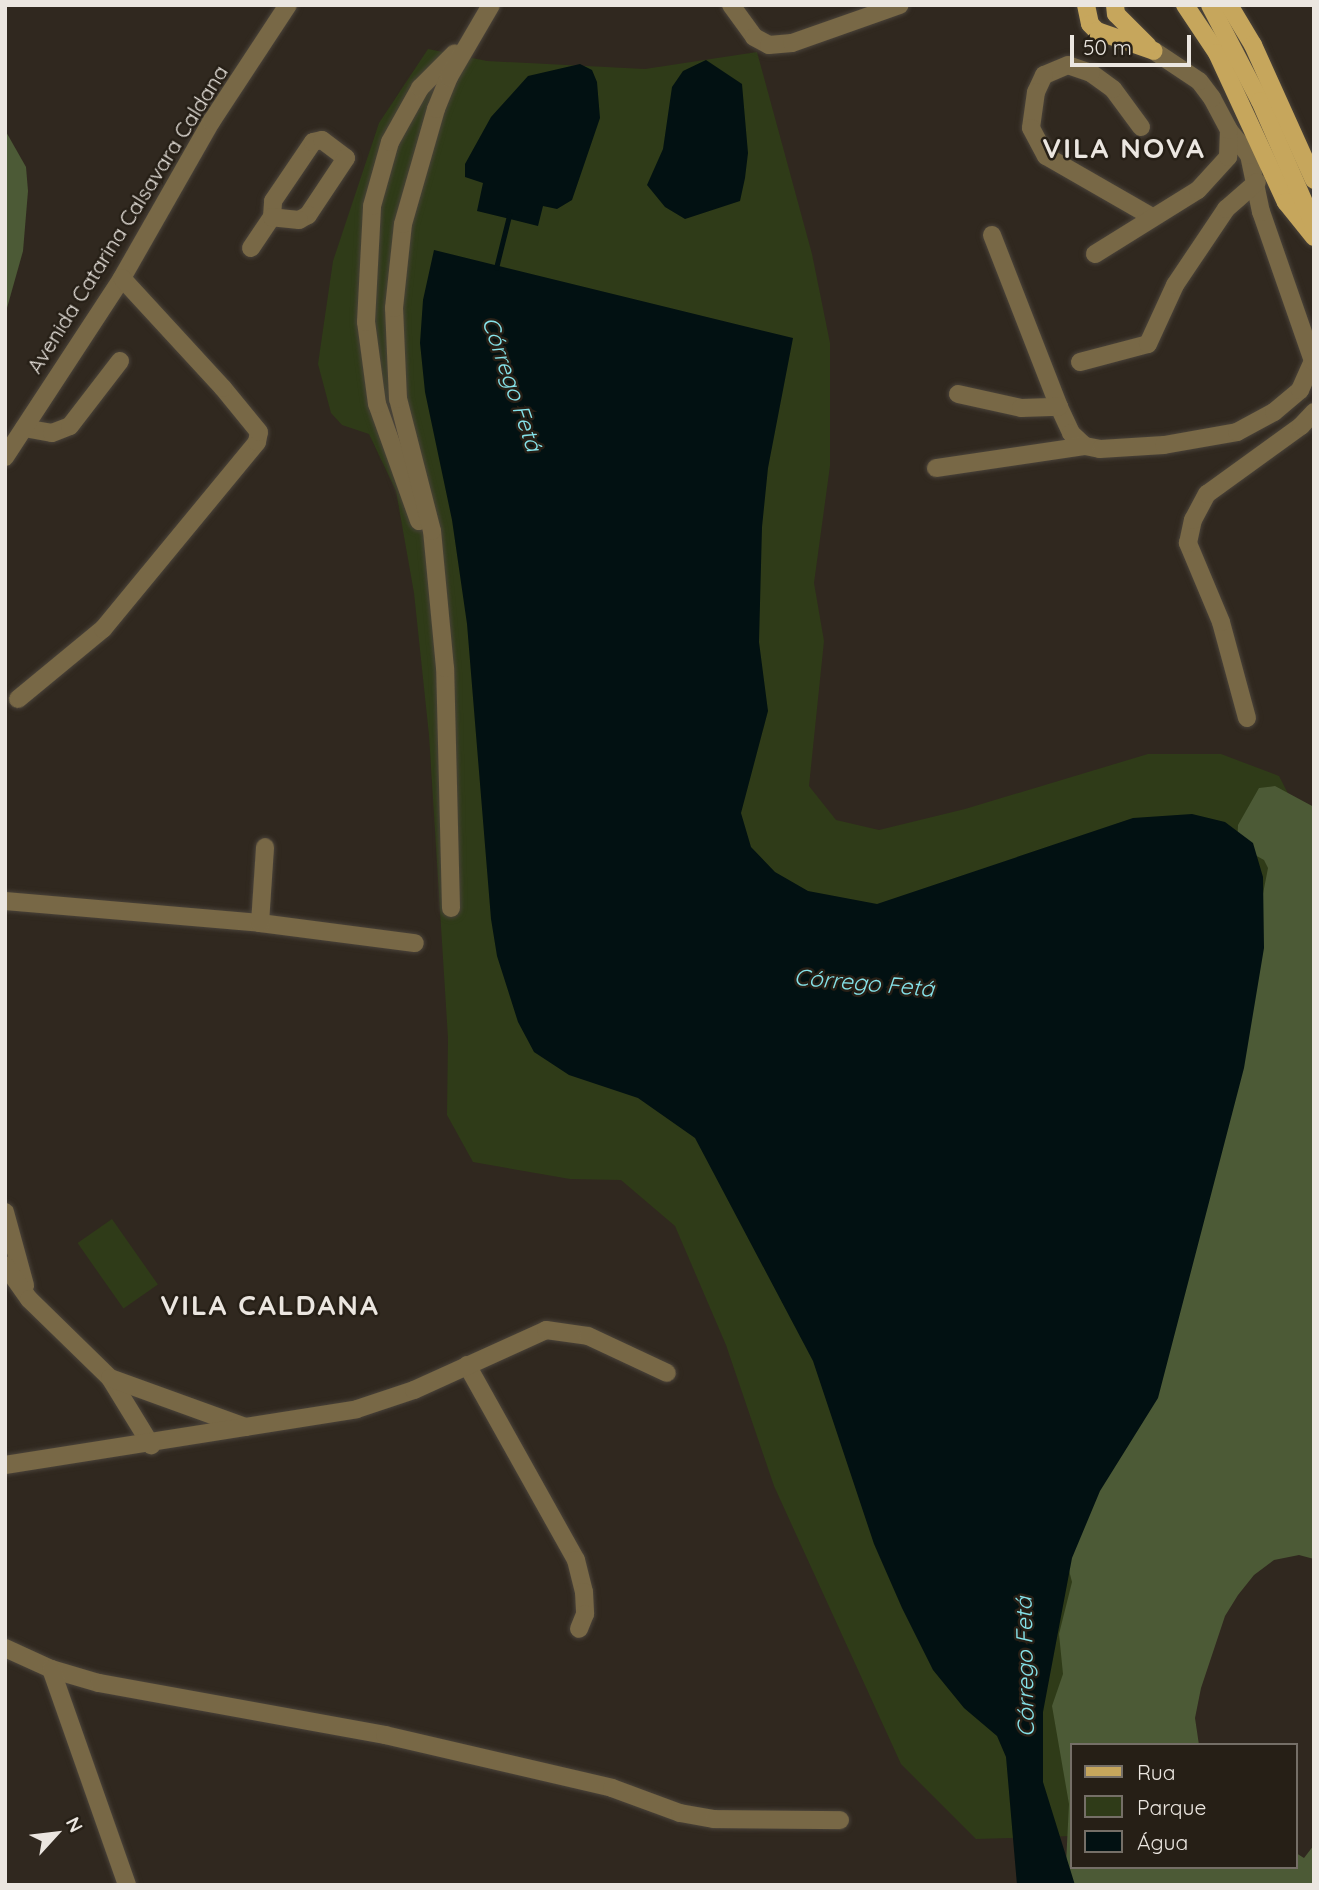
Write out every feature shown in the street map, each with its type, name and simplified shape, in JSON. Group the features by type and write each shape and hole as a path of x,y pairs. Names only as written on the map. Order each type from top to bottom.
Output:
{"main road":[{"path":"1086,5 1090,24 1097,31 1154,51"},
{"path":"1115,5 1121,21 1154,51"},
{"path":"1185,5 1223,64 1286,202 1314,237"},
{"path":"1210,5 1261,101 1314,225"},
{"path":"1229,5 1253,45 1314,179"}],"street":[{"path":"452,908 445,668 432,531 398,399 394,308 403,224 436,109 491,5"},
{"path":"731,5 754,37 769,45 792,43 865,11 900,5"},
{"name":"Avenida Catarina Calsavara Caldana","path":"5,457 122,278 280,8"},
{"path":"435,570 377,404 366,322 372,205 390,142 420,88 473,36"},
{"path":"936,468 1085,446 1100,449 1164,445 1237,432 1274,412 1300,390 1313,362 1261,212 1257,182 1245,147 1229,130 1199,80 1154,51"},
{"path":"1141,127 1113,89 1091,73 1068,65 1044,75 1036,92 1031,128 1046,156 1152,217"},
{"path":"1095,254 1198,190 1220,169 1228,157 1229,130"},
{"path":"251,248 272,217 273,201 313,142 322,141 346,158 308,215 299,220 272,217"},
{"path":"1080,362 1148,344 1175,285 1226,209 1257,182"},
{"path":"992,235 1059,407 1071,433 1085,446"},
{"path":"18,699 103,629 257,442 258,432 223,388 122,278"},
{"path":"24,428 52,433 70,426 120,361"},
{"path":"958,394 1021,408 1059,407"},
{"path":"1247,718 1229,646 1188,543 1193,520 1208,494 1301,426 1314,412"},
{"path":"260,923 265,847"},
{"path":"5,901 260,923 415,943"},
{"path":"5,1212 29,1299"},
{"path":"5,1265 29,1299 110,1378 151,1445"},
{"path":"5,1465 151,1445 357,1409 414,1390 546,1330 561,1329 588,1336 667,1373"},
{"path":"467,1365 576,1560 584,1592 585,1614 579,1629"},
{"path":"110,1378 247,1428"},
{"path":"5,1648 51,1669 99,1683 385,1735 612,1788 680,1814 714,1819 840,1820"},
{"path":"51,1669 127,1885"}],"green space":[{"path":"428,49 487,61 645,69 757,52 812,254 830,343 830,466 814,583 824,641 809,786 836,820 879,830 965,809 1148,754 1221,754 1279,776 1314,844 1314,1070 1073,1743 1070,1743 1070,1836 976,1839 901,1764 774,1486 726,1345 675,1226 621,1180 570,1179 473,1162 447,1115 448,1038 429,735 414,593 396,491 369,434 342,425 331,413 318,364 333,261 379,123"},
{"path":"5,130 26,167 28,191 23,251 5,315"},
{"path":"1275,786 1314,807 1314,1559 1299,1555 1274,1560 1254,1575 1238,1595 1225,1616 1201,1688 1195,1718 1199,1743 1070,1743 1070,1869 1298,1869 1298,1854 1304,1858 1314,1845 1314,1885 1072,1885 1066,1864 1069,1804 1052,1706 1063,1674 1059,1634 1072,1582 1062,1543 1246,981 1268,868 1264,860 1237,845 1238,825 1259,788"},
{"path":"112,1219 158,1285 123,1309 78,1243"}],"water":[{"path":"706,60 742,84 748,153 745,178 740,201 685,219 665,207 647,185 663,149 672,87 683,71"},
{"path":"580,64 592,70 597,82 600,118 572,200 557,209 543,206 538,226 477,211 483,183 465,177 465,164 491,117 528,76"},
{"path":"434,250 793,338 768,468 762,527 759,642 768,711 741,813 751,847 775,872 808,891 877,904 1133,818 1192,814 1225,822 1253,843 1263,877 1264,948 1244,1068 1158,1398 1100,1491 1072,1558 1043,1712 1043,1782 1075,1885 1017,1885 1006,1757 997,1736 964,1708 933,1670 874,1544 813,1361 695,1138 638,1098 569,1075 534,1052 518,1022 497,956 491,919 467,624 452,520 425,392 420,343 423,300"}],"waterway":[{"name":"Córrego Fetá","path":"496,268 509,216"}],"district":[{"name":"VILA NOVA","path":"1124,148"},
{"name":"VILA CALDANA","path":"270,1305"}]}
